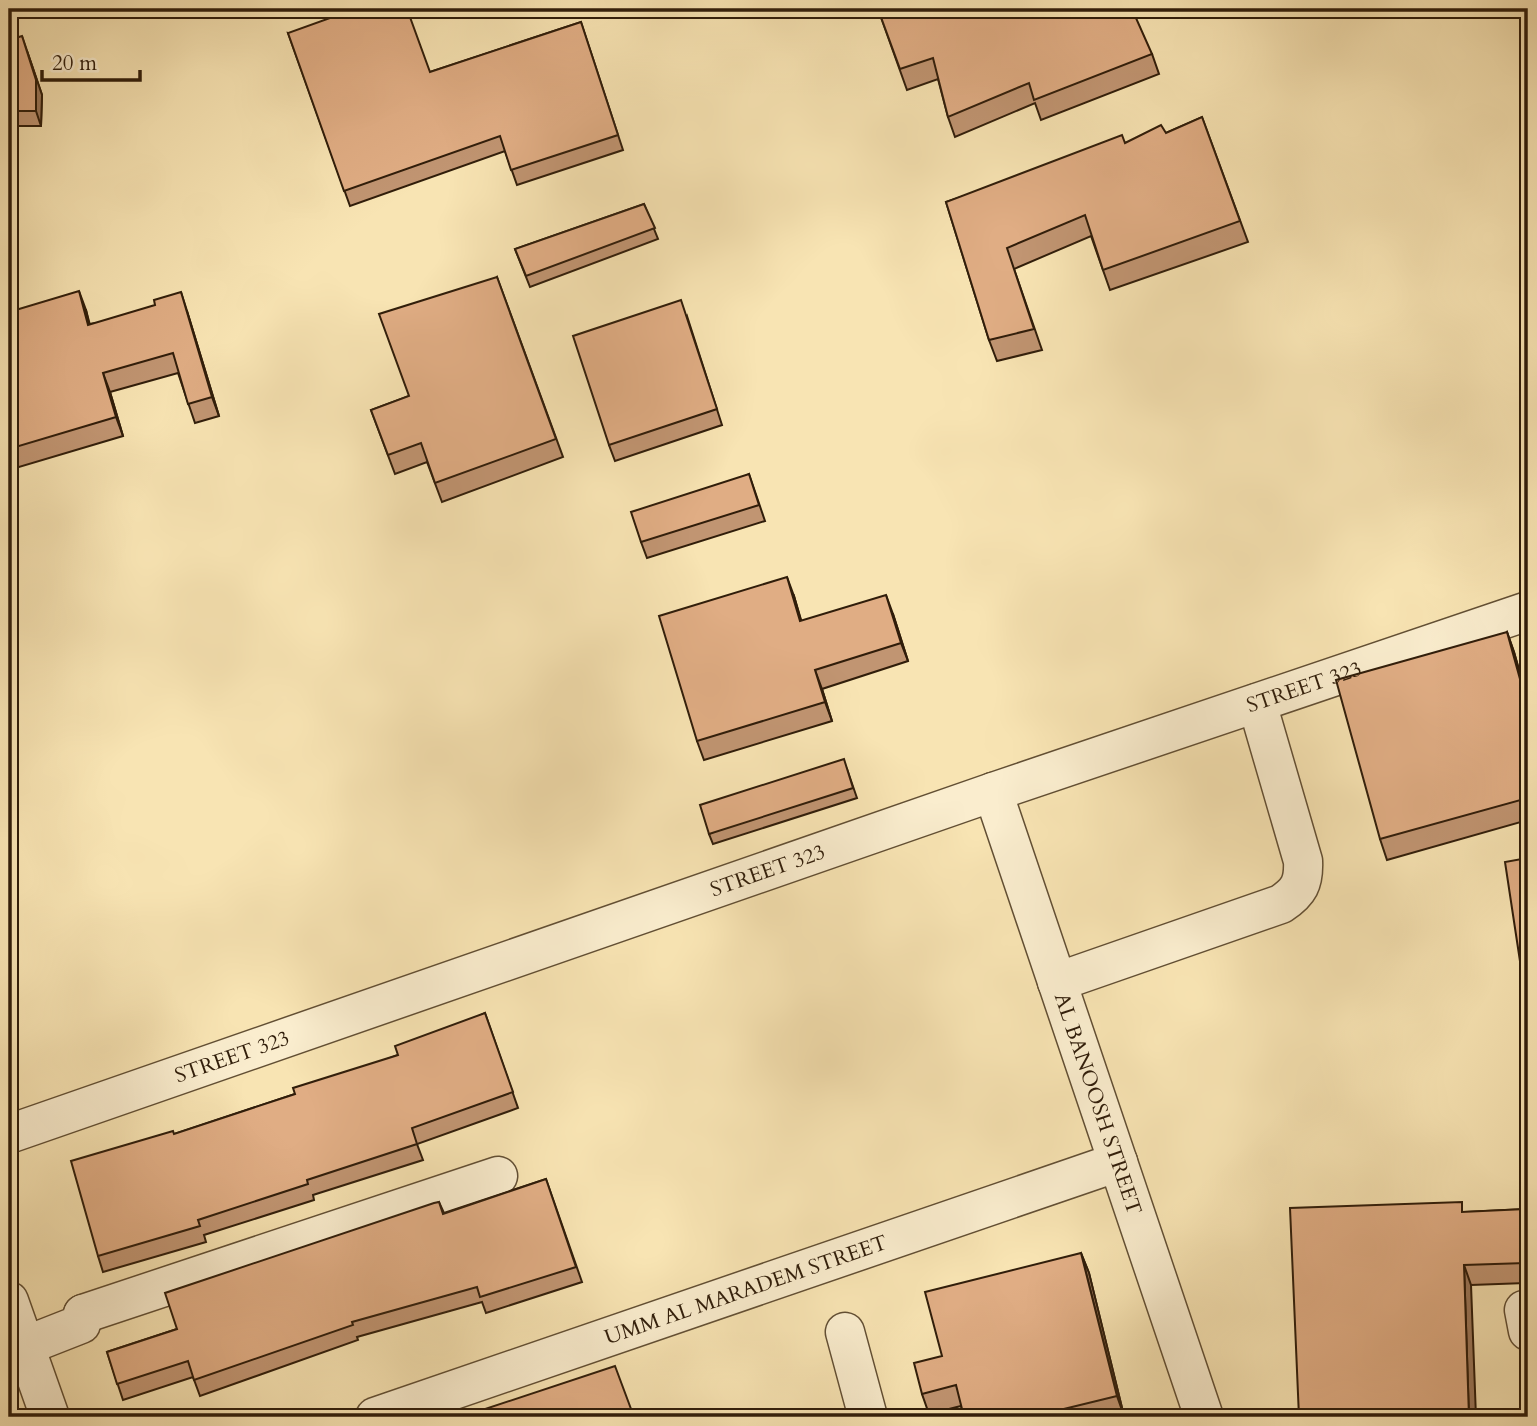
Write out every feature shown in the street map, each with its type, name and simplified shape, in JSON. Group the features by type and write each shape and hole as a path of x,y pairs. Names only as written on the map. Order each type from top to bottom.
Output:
{"street":[{"name":"STREET 323","path":"9,1134 993,792 1528,611"},
{"path":"1057,982 1281,904 1296,894 1304,879 1303,861 1257,703"},
{"name":"AL BANOOSH STREET","path":"993,792 1204,1417"},
{"name":"UMM AL MARADEM STREET","path":"375,1417 1118,1162"},
{"path":"50,1417 18,1325 73,1309 83,1314 498,1176"},
{"path":"845,1332 868,1417"}],"building":[{"path":"355,9 407,9 430,72 581,22 618,135 511,170 500,136 344,191 288,33"},
{"path":"878,9 1132,9 1152,54 1034,100 1029,83 948,117 933,58 900,69"},
{"path":"22,36 36,80 36,111 9,111 9,40"},
{"path":"1202,117 1240,221 1103,270 1085,215 1007,248 1034,329 989,340 946,202 1122,135 1125,143 1161,125 1166,133"},
{"path":"644,204 655,228 526,276 515,249"},
{"path":"497,277 556,439 435,483 421,443 388,455 371,410 409,396 379,314"},
{"path":"79,291 88,325 155,305 154,300 181,292 212,397 188,404 173,353 103,373 116,417 9,449 9,312"},
{"path":"681,300 717,409 609,445 573,336"},
{"path":"749,474 759,505 641,542 631,512"},
{"path":"787,577 800,621 886,595 901,643 815,670 825,702 697,741 659,616"},
{"path":"1507,632 1528,708 1528,798 1380,839 1336,680"},
{"path":"844,759 853,788 709,834 700,805"},
{"path":"1528,858 1528,980 1523,981 1505,862"},
{"path":"485,1013 513,1092 412,1128 417,1144 198,1220 200,1226 98,1256 71,1161 173,1131 174,1134 295,1094 293,1088 398,1055 395,1046"},
{"path":"546,1179 576,1267 480,1297 477,1287 352,1322 353,1325 194,1380 188,1361 117,1384 107,1352 177,1329 165,1293 434,1203 439,1202 443,1214"},
{"path":"1462,1202 1462,1212 1528,1209 1528,1263 1464,1265 1469,1417 1299,1417 1290,1208"},
{"path":"1081,1253 1117,1396 1031,1417 964,1417 956,1385 922,1394 914,1363 942,1356 925,1292"},
{"path":"615,1366 634,1417 461,1417"}]}
